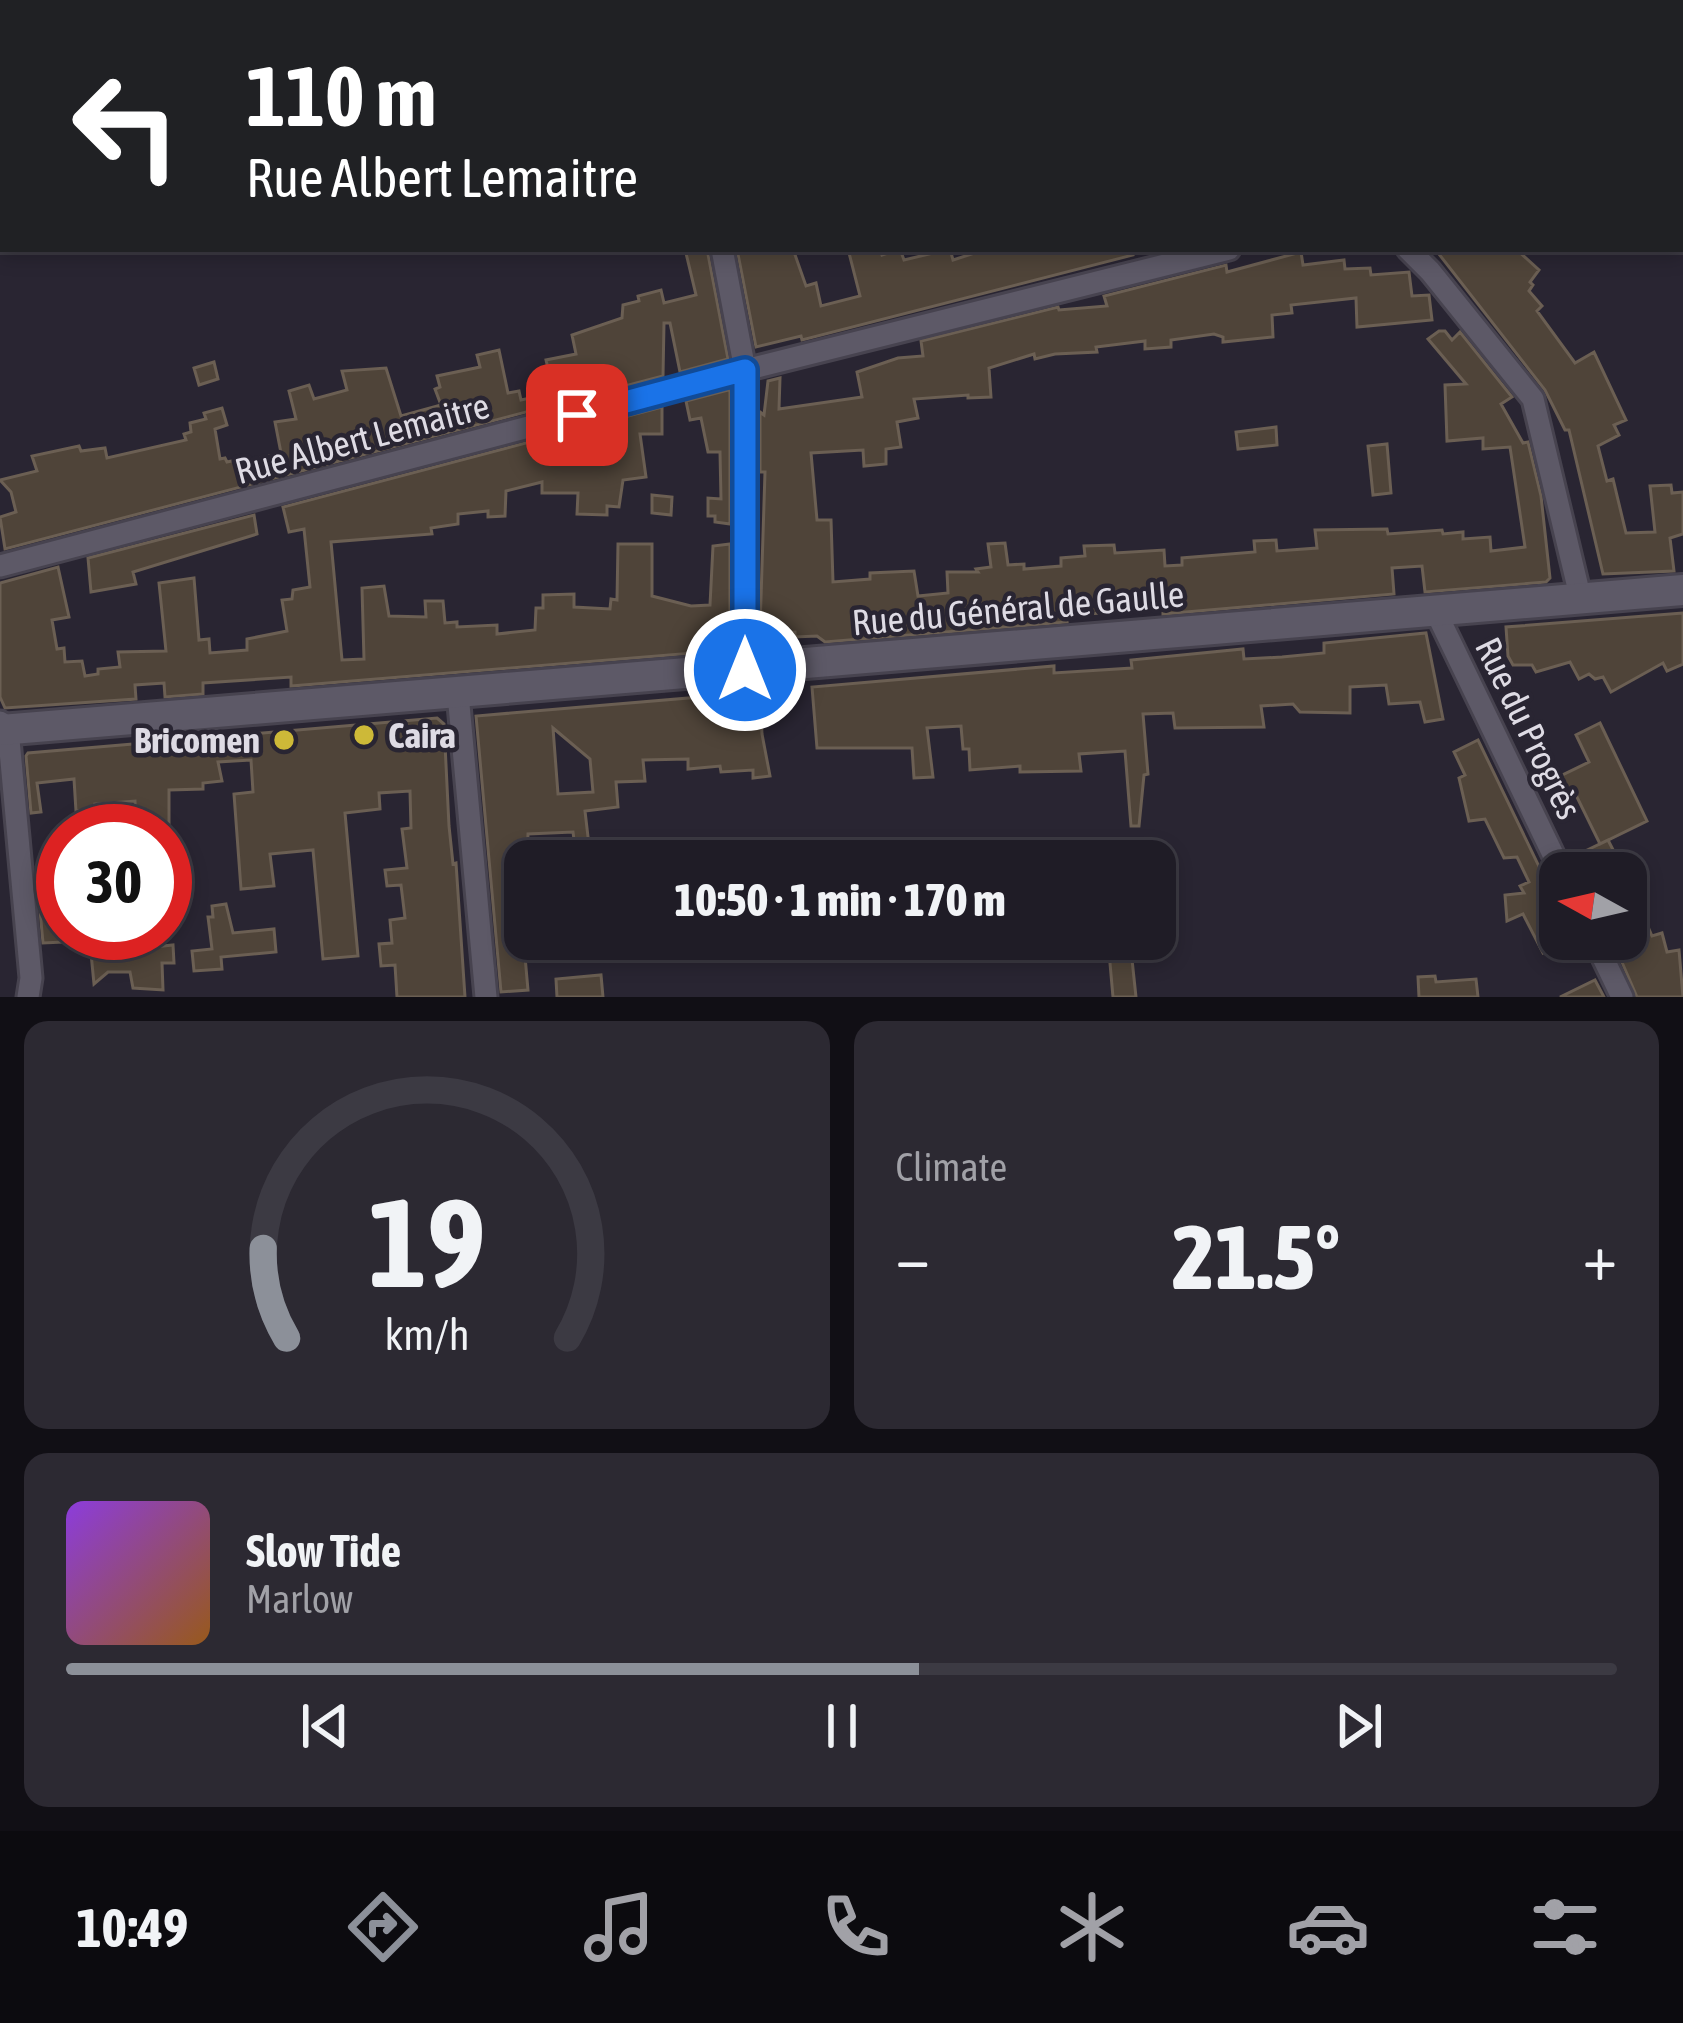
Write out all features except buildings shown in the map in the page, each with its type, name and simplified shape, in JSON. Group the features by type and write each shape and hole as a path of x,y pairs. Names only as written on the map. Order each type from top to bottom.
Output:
{"main road":[{"name":"Rue du Général de Gaulle","path":"3,727 458,694 1683,590"}],"street":[{"path":"723,252 745,370 745,670"},
{"name":"Rue Albert Lemaitre","path":"0,566 745,370 1217,252"},
{"path":"1411,252 1533,399 1581,600"},
{"name":"Rue du Progrès","path":"1436,612 1552,852"},
{"path":"458,694 486,997"},
{"path":"3,727 31,978 28,997"},
{"path":"1604,960 1622,997"}],"place":[{"name":"Caira","path":"364,735"},
{"name":"Bricomen","path":"284,740"}],"route":[{"path":"577,415 745,370 745,670"}]}
